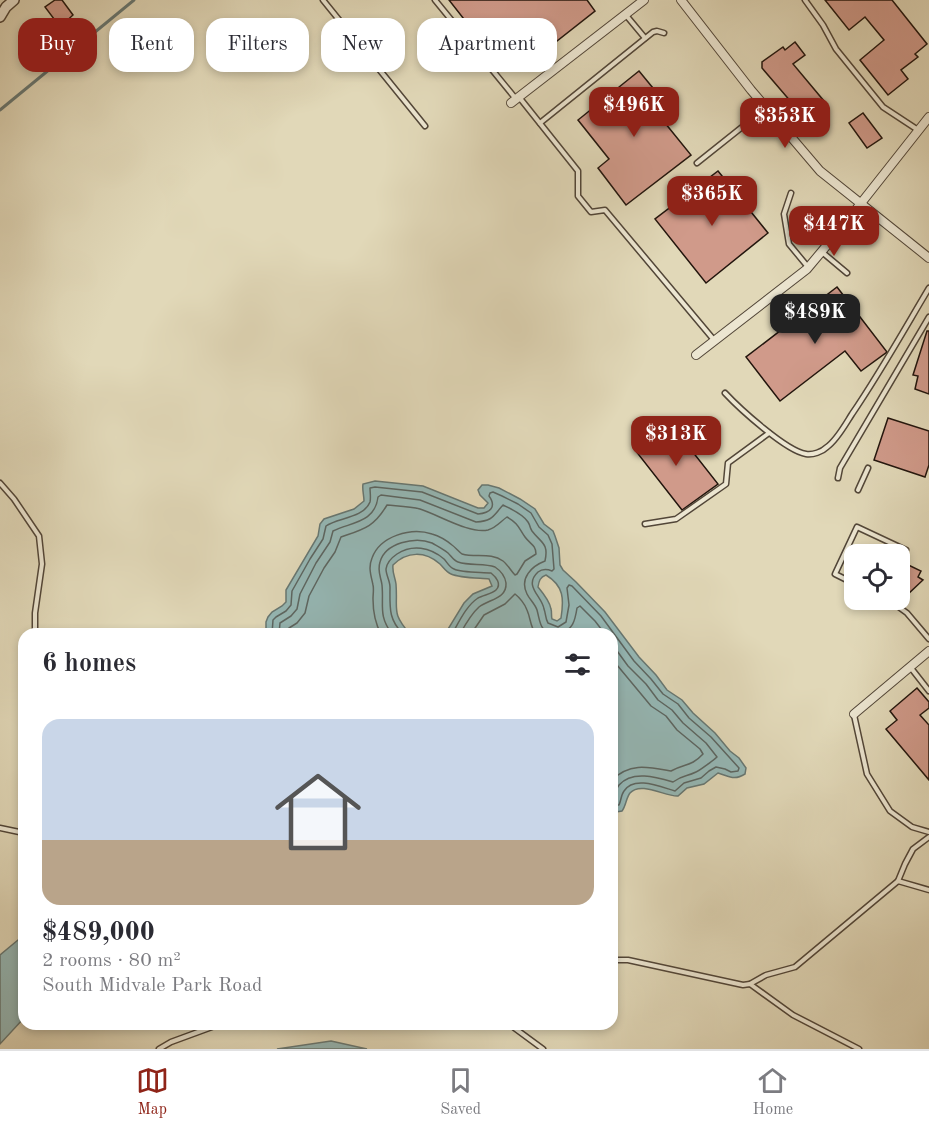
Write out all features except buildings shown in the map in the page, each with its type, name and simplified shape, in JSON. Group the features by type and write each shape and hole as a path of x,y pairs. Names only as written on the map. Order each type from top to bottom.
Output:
{"street":[{"path":"0,17 14,0"},
{"path":"515,100 644,0"},
{"path":"686,2 766,108 820,171 929,258"},
{"path":"696,355 808,267 929,117"},
{"path":"854,714 929,651"}],"lane":[{"path":"323,0 425,126"},
{"path":"435,0 515,100 540,123 578,171 578,196 591,213 605,210 714,340"},
{"path":"805,0 823,25 836,49 883,107 918,130"},
{"path":"625,14 645,38"},
{"path":"540,123 645,38 657,30 664,33"},
{"path":"698,163 766,108"},
{"path":"791,193 784,214 789,244 808,267"},
{"path":"822,252 848,273"},
{"path":"726,393 769,433 797,452 807,454 826,449 870,387 929,288"},
{"path":"838,478 840,468 929,317"},
{"path":"645,524 676,519 726,484 728,463 769,433"},
{"path":"858,490 868,468"},
{"path":"0,483 14,499 39,537 42,564 35,628"},
{"path":"849,544 857,527 893,544"},
{"path":"844,555 835,574 844,578"},
{"path":"903,610 929,639"},
{"path":"910,667 929,691"},
{"path":"854,714 867,774 890,811 912,827 929,832"},
{"path":"0,828 18,832"},
{"path":"618,960 628,960 743,985 750,984 766,975 795,967 898,881 913,849 929,837"},
{"path":"898,881 929,891"},
{"path":"750,984 793,1015 859,1049"},
{"path":"159,1049 203,1030"},
{"path":"517,1030 543,1049"}],"water":[{"path":"375,481 423,486 478,508 484,508 488,503 478,490 482,485 499,488 520,499 535,509 544,524 553,531 563,570 605,612 617,628 449,628 464,603 473,594 492,586 489,579 451,574 434,560 416,554 404,557 393,565 396,606 400,621 405,628 266,628 268,617 286,602 286,590 318,536 320,524 324,519 354,509 364,501 363,484","holes":["546,575 556,584 562,599 561,618 557,621 552,619 549,603 538,587 540,580"]},
{"path":"618,629 667,690 682,700 746,768 745,774 735,778 718,773 704,784 687,788 678,796 647,789 635,790 630,793 622,811 618,812"},
{"path":"18,940 18,1024 0,1044 0,955"},
{"path":"331,1041 367,1049 277,1049"}],"waterway":[{"path":"0,110 134,0"}]}
